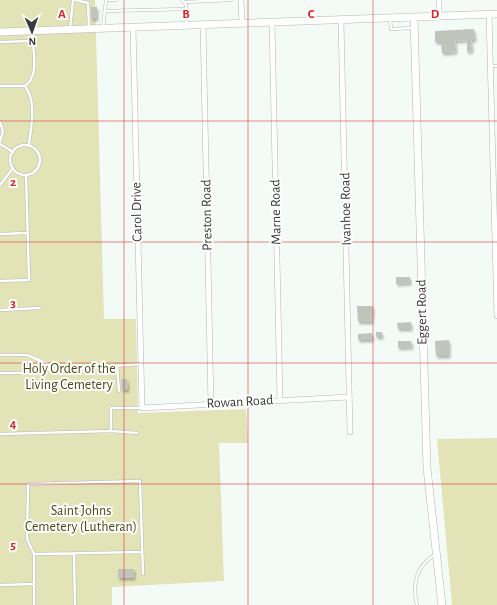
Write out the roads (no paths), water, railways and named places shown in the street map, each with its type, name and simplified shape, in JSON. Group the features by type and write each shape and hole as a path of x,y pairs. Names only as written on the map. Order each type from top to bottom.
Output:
{"street":[{"path":"241,0 242,24"},
{"path":"439,0 439,17"},
{"path":"0,32 497,14"},
{"path":"489,15 497,316"},
{"name":"Eggert Road","path":"414,18 425,428 427,468 442,605"},
{"name":"Ivanhoe Road","path":"341,20 350,432"},
{"name":"Marne Road","path":"272,23 280,400"},
{"name":"Preston Road","path":"203,25 211,404"},
{"name":"Carol Drive","path":"133,27 142,408"},
{"name":"Rowan Road","path":"142,408 350,396"}],"lane":[{"path":"70,29 74,0 88,3 89,29"},
{"path":"103,28 106,0 116,0"},
{"path":"187,26 187,9 183,1 231,0"},
{"path":"104,11 187,9"},
{"path":"390,19 390,29 414,28"},
{"path":"0,42 30,41 32,43 34,74 32,80 25,86 0,86"},
{"path":"490,66 497,66"},
{"path":"25,86 29,91 32,102 32,124 29,145"},
{"path":"0,122 3,131 0,143 12,152"},
{"path":"29,145 38,152 40,158 37,170 26,175 18,173 10,162 12,152 17,147 29,145"},
{"path":"0,185 13,168"},
{"path":"0,281 29,280 26,175"},
{"path":"0,234 28,233"},
{"path":"0,310 40,308"},
{"path":"0,355 24,354 47,364 72,369 140,364"},
{"path":"37,359 38,367"},
{"path":"0,373 28,373 47,364"},
{"path":"117,365 119,391"},
{"path":"111,431 111,408 142,408"},
{"path":"0,434 111,431 137,433"},
{"path":"34,605 34,554 27,539 28,484 140,481 143,574"},
{"path":"34,554 142,552"},
{"path":"74,553 75,605"},
{"path":"417,605 415,578 420,566 436,554"},
{"path":"0,585 34,584"}],"park label":[{"name":"Holy Order of the Living Cemetery","path":"69,378"},
{"name":"Saint Johns Cemetery (Lutheran)","path":"81,520"}]}
